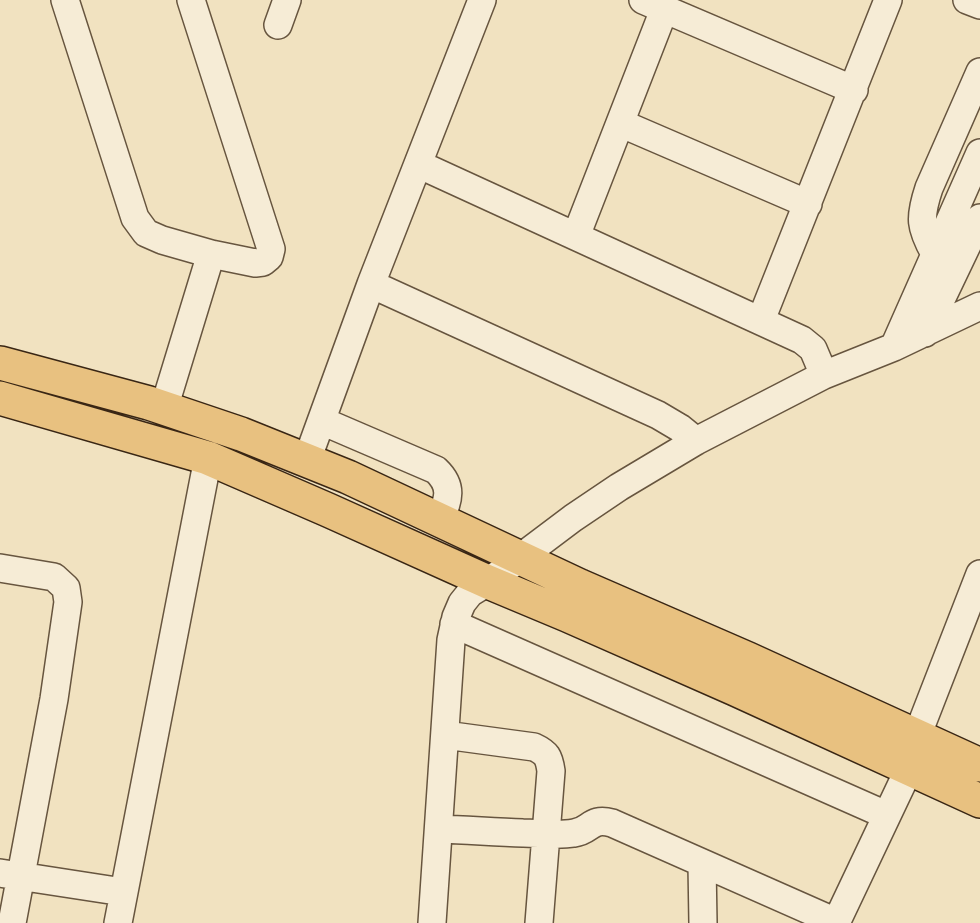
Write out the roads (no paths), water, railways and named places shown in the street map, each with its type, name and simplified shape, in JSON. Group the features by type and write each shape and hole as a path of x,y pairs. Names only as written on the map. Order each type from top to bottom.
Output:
{"main road":[{"path":"0,363 149,403 241,434 308,460 980,765"},
{"path":"0,399 203,480 328,510 735,689 895,797 980,801"}],"street":[{"path":"65,0 135,218 146,233 211,254 255,263 263,262 269,257 272,249 190,0"},
{"path":"278,25 287,0"},
{"path":"308,460 371,284 482,0"},
{"path":"761,320 888,0"},
{"path":"967,0 980,5"},
{"path":"576,236 620,123 654,5 854,90"},
{"path":"935,254 922,224 923,207 929,188 980,72"},
{"path":"620,123 808,204"},
{"path":"894,347 980,153"},
{"path":"418,164 802,340 813,349 824,375"},
{"path":"926,333 980,218"},
{"path":"164,408 211,254"},
{"path":"371,284 658,415 696,441"},
{"path":"432,923 451,640 458,615 471,593 619,487 696,441 824,375 926,333 980,306"},
{"path":"322,421 436,470 444,477 448,489 447,502 440,520"},
{"path":"118,923 203,480"},
{"path":"0,568 54,577 66,588 68,602 54,699 10,875 12,923"},
{"path":"918,736 980,574"},
{"path":"439,829 546,834 574,833 582,831 595,822 604,821 836,923 895,797 458,615"},
{"path":"445,735 534,747 543,751 549,759 552,771 540,922"},
{"path":"702,864 703,923"},
{"path":"10,875 123,892"}]}
